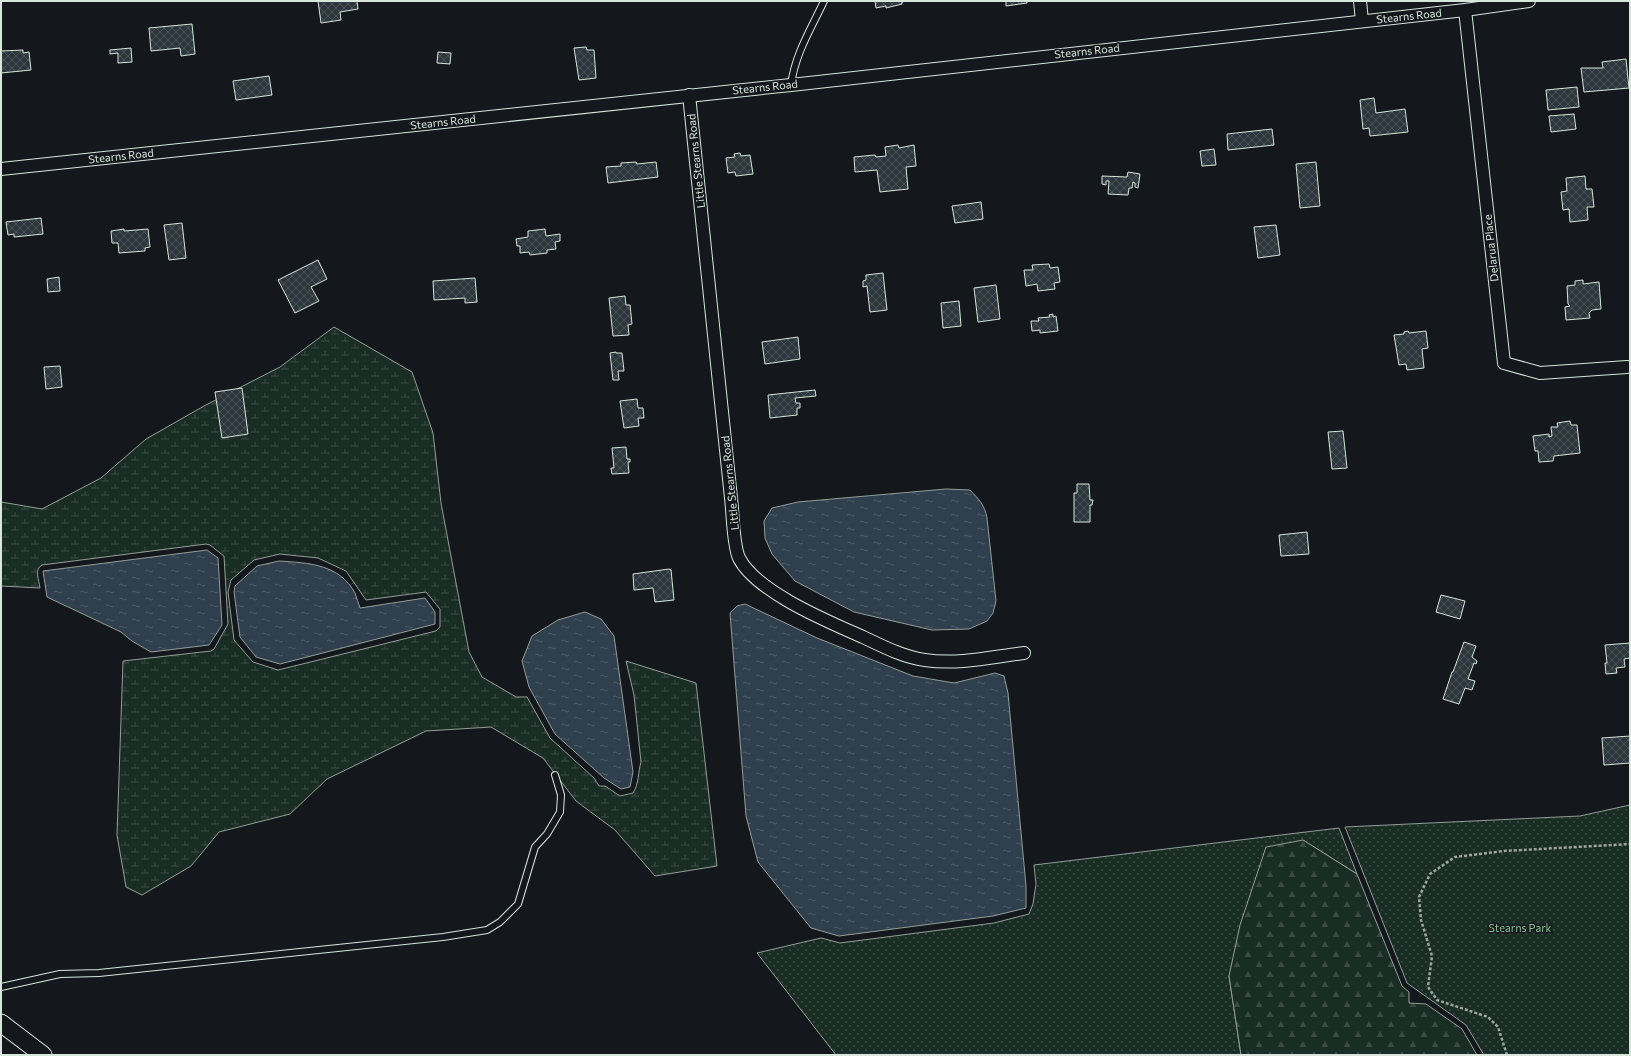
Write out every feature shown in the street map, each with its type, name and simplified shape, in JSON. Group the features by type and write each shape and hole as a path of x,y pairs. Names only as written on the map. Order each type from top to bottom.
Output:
{"main road":[{"path":"1,1023 44,1055"}],"street":[{"path":"1360,1 1362,21"},
{"name":"Stearns Road","path":"1,169 791,85 1465,10 1529,1"},
{"name":"Delarua Place","path":"1465,10 1504,363 1540,373 1627,367"},
{"name":"Little Stearns Road","path":"689,95 731,498 739,558 746,568 761,582 781,597 822,619 898,653 923,660 940,661 961,661 1024,653"}],"lane":[{"path":"791,85 793,68 796,60 824,1"},
{"path":"1,987 60,974 99,973 443,937 487,930 500,922 518,904 535,847 547,834 560,812 561,795 555,775"}],"path":[{"path":"1507,1055 1498,1028 1488,1017 1459,1006 1436,1000 1428,987 1432,956 1421,920 1419,897 1430,874 1455,857 1504,851 1630,844"}],"green space":[{"path":"334,327 412,372 433,433 441,503 469,652 482,677 516,697 527,697 550,738 594,778 599,786 605,786 620,796 633,793 637,782 641,762 634,695 626,661 696,683 717,866 655,876 615,830 576,801 543,758 491,727 426,731 327,779 290,814 219,832 191,866 142,895 126,887 117,835 123,661 211,651 214,649 228,624 224,556 210,545 206,544 42,565 38,569 40,588 1,586 1,502 42,509 101,478 146,439 204,406 280,367","holes":["280,554 318,558 346,571 366,600 426,592 440,609 440,627 436,631 278,670 253,662 234,640 228,592 231,580 254,560"]},
{"name":"Stearns Park","path":"1630,805 1630,1055 1484,1055 1466,1025 1407,983 1345,827 1580,816"},
{"path":"1339,828 1357,874 1303,840 1229,976 1241,1055 836,1055 757,953 821,938 840,943 994,923 1029,914 1033,904 1036,884 1034,865"},
{"path":"1303,840 1357,874 1402,986 1409,992 1409,1003 1426,1004 1462,1029 1477,1055 1241,1055 1229,976 1240,925 1266,847"}],"water":[{"path":"946,489 970,490 981,503 987,518 996,601 993,613 987,621 969,629 932,630 854,612 795,581 772,554 765,538 764,521 772,508 798,502"},
{"path":"207,550 218,558 222,625 209,645 151,652 132,641 121,632 47,597 43,571"},
{"path":"279,561 312,564 341,576 355,593 360,608 425,598 435,612 435,624 280,664 256,657 240,637 234,592 235,586 257,566"},
{"path":"745,604 817,638 913,676 954,683 995,673 1004,676 1008,693 1026,886 1026,908 993,916 839,936 811,928 758,862 746,816 730,613 737,606"},
{"path":"585,612 601,619 614,636 633,772 630,787 621,789 604,778 555,734 529,687 522,661 532,636 558,620"}],"building":[{"path":"318,1 357,1 358,9 340,12 341,20 321,23"},
{"path":"875,1 907,1 902,2 902,4 886,8 886,6 876,8"},
{"path":"1006,1 1027,1 1027,3 1006,6"},
{"path":"192,24 195,54 181,56 180,48 151,51 149,28"},
{"path":"586,47 587,50 594,50 596,78 579,80 574,48"},
{"path":"131,48 132,62 118,63 118,53 110,54 110,50"},
{"path":"23,50 23,53 29,52 31,70 1,73 1,51"},
{"path":"438,52 451,53 450,64 437,63"},
{"path":"1626,59 1629,88 1584,92 1581,68 1603,68 1602,62"},
{"path":"269,76 272,95 236,100 233,81"},
{"path":"1577,87 1579,107 1548,110 1546,90"},
{"path":"1374,98 1376,113 1405,109 1408,132 1370,136 1369,128 1363,129 1360,100"},
{"path":"1574,114 1576,129 1551,132 1549,116"},
{"path":"1272,129 1274,145 1228,150 1227,134"},
{"path":"898,145 899,148 914,145 916,166 906,167 908,189 880,192 877,170 855,172 854,157 875,155 876,157 886,156 885,147"},
{"path":"1214,149 1216,165 1202,166 1200,151"},
{"path":"740,153 741,156 750,155 753,174 736,176 735,172 728,173 726,158 735,157 734,154"},
{"path":"636,162 637,164 656,162 658,177 608,183 606,167 621,166 621,163"},
{"path":"1316,162 1320,206 1300,208 1296,164"},
{"path":"1128,172 1140,174 1138,188 1135,187 1135,183 1133,182 1132,188 1129,188 1128,195 1108,194 1109,181 1106,181 1106,185 1102,184 1102,176 1127,177"},
{"path":"1585,176 1586,189 1592,189 1594,207 1587,207 1588,220 1570,222 1569,209 1563,210 1561,192 1567,191 1566,178"},
{"path":"981,202 983,219 955,223 952,206"},
{"path":"41,218 43,234 14,237 14,234 8,235 6,222"},
{"path":"182,223 186,258 169,260 164,225"},
{"path":"1276,225 1280,255 1258,258 1254,227"},
{"path":"124,229 124,231 148,229 150,247 145,248 145,251 119,253 118,243 112,243 111,231"},
{"path":"545,229 546,236 560,234 560,241 555,242 556,249 547,250 547,253 530,255 529,252 520,253 520,246 517,246 516,239 528,237 528,231"},
{"path":"318,260 327,279 311,287 319,301 295,313 278,280"},
{"path":"1049,264 1050,268 1058,267 1060,282 1054,283 1055,289 1038,291 1037,284 1026,286 1024,270 1033,270 1032,265"},
{"path":"883,273 887,310 870,312 867,286 863,287 863,281 866,280 866,275"},
{"path":"59,277 60,291 48,292 47,279"},
{"path":"475,278 477,302 465,303 465,298 434,300 433,281"},
{"path":"1583,280 1583,284 1599,282 1601,309 1592,310 1589,313 1590,318 1566,320 1565,307 1570,306 1568,304 1567,286 1575,285 1575,281"},
{"path":"996,285 1000,319 978,322 974,288"},
{"path":"625,296 626,305 630,305 632,324 628,325 629,335 613,336 609,298"},
{"path":"959,301 961,326 943,328 941,303"},
{"path":"1053,314 1053,317 1056,316 1058,331 1040,333 1040,330 1032,331 1031,321 1039,321 1038,318 1050,317 1049,315"},
{"path":"1408,331 1409,333 1426,331 1428,348 1422,349 1424,368 1407,370 1406,364 1399,365 1394,335 1404,334 1404,332"},
{"path":"798,337 800,359 765,364 762,342"},
{"path":"610,353 622,353 624,371 618,371 619,380 613,380"},
{"path":"60,366 62,387 46,389 44,367"},
{"path":"242,388 248,434 222,438 215,392"},
{"path":"815,390 816,396 795,398 796,403 800,403 800,408 797,408 797,415 770,418 768,395"},
{"path":"637,399 638,408 643,408 644,418 638,418 639,426 624,428 620,401"},
{"path":"1570,421 1571,425 1577,425 1580,453 1554,456 1553,461 1539,462 1538,451 1535,451 1533,436 1549,434 1549,437 1552,436 1551,427 1558,427 1557,423"},
{"path":"1343,431 1347,468 1332,469 1328,432"},
{"path":"626,447 627,459 630,459 630,462 628,462 629,473 612,474 611,468 614,468 612,448"},
{"path":"1077,484 1089,484 1090,500 1093,500 1092,505 1090,505 1090,522 1074,522 1074,493 1077,493"},
{"path":"1307,532 1309,554 1281,556 1279,535"},
{"path":"669,569 671,570 674,600 655,602 653,588 634,590 633,574"},
{"path":"1441,595 1465,601 1460,619 1436,612"},
{"path":"1464,642 1476,646 1472,657 1477,661 1476,664 1474,663 1468,679 1475,681 1472,690 1465,688 1459,704 1443,699"},
{"path":"1630,643 1630,658 1624,659 1625,667 1616,668 1617,673 1606,674 1605,663 1607,663 1605,645"},
{"path":"1630,736 1630,763 1604,765 1602,738"}]}
